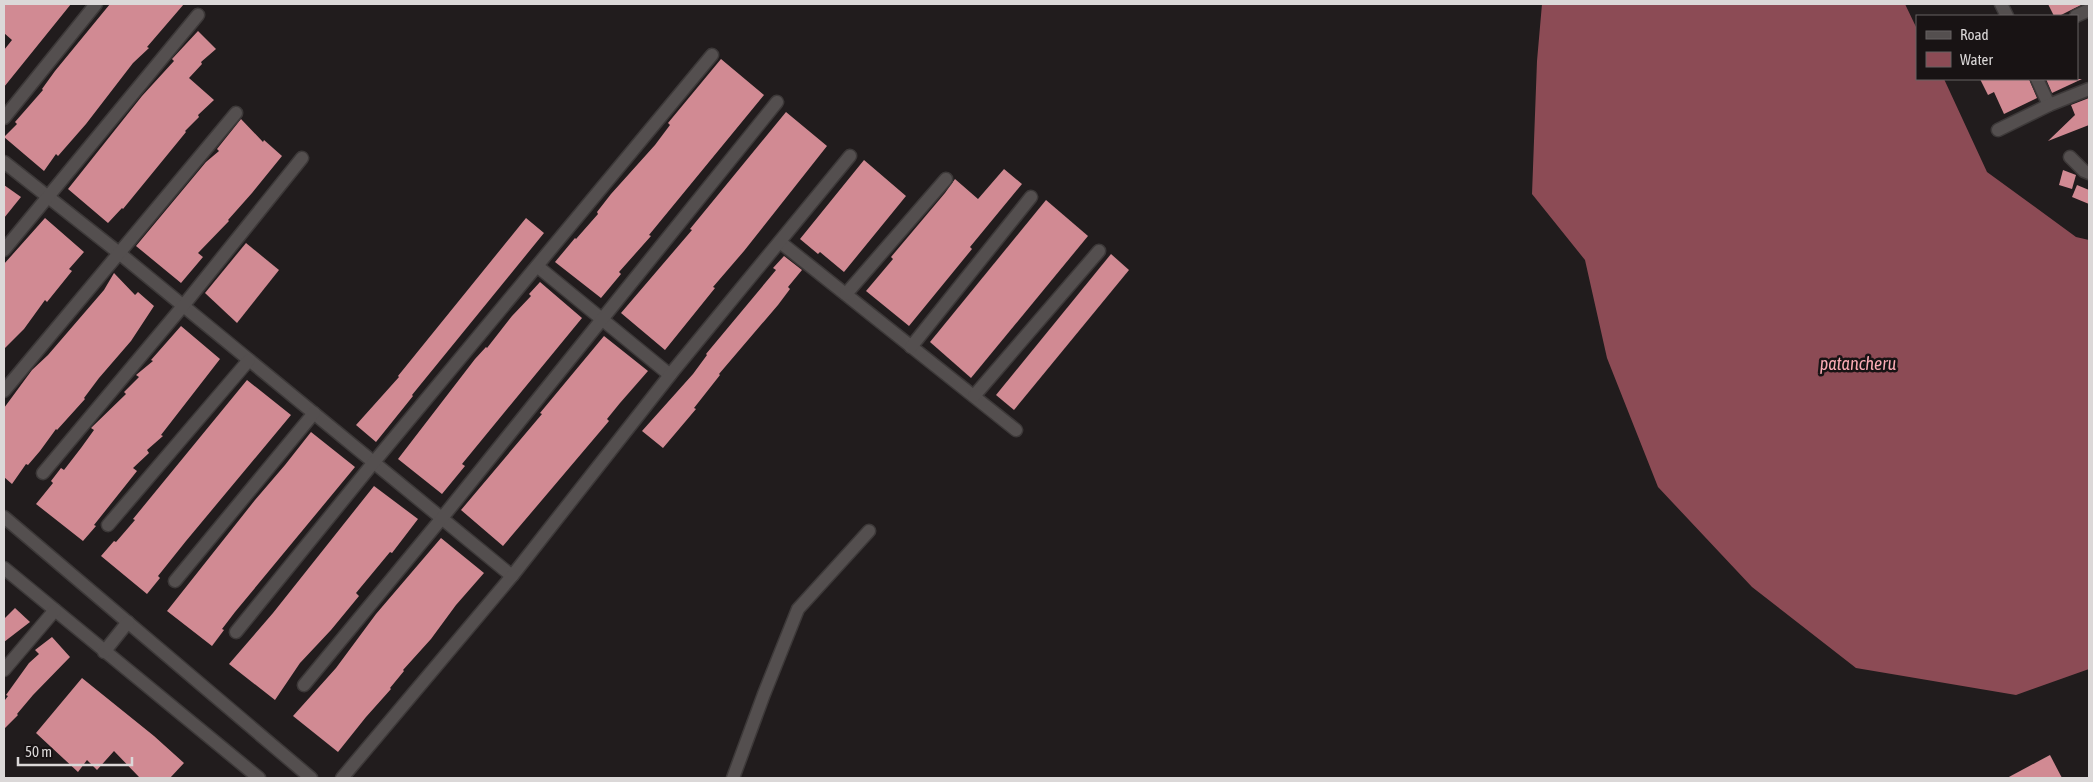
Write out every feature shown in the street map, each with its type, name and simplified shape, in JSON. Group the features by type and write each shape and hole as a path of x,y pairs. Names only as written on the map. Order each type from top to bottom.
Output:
{"street":[{"path":"4,118 96,4"},
{"path":"4,250 198,15"},
{"path":"236,632 374,462 712,55"},
{"path":"2037,80 2049,105"},
{"path":"1998,130 2089,88"},
{"path":"304,685 442,518 777,102"},
{"path":"4,391 236,113"},
{"path":"342,778 512,576 670,375 850,156"},
{"path":"2070,157 2084,171 2089,173"},
{"path":"43,473 183,306 302,158"},
{"path":"4,162 119,253 512,576"},
{"path":"846,294 946,180"},
{"path":"911,347 1031,197"},
{"path":"780,242 1016,430"},
{"path":"974,396 1099,251"},
{"path":"538,266 670,375"},
{"path":"108,525 249,360"},
{"path":"175,581 314,413"},
{"path":"4,517 311,778"},
{"path":"733,778 798,610 869,531"},
{"path":"4,568 259,778"},
{"path":"4,670 55,610"},
{"path":"104,652 128,622"}],"water":[{"name":"patancheru","path":"1542,4 1905,4 1916,27 1916,80 1944,80 1987,172 2076,237 2089,240 2089,669 2016,695 1856,668 1752,587 1658,487 1607,358 1585,260 1532,194 1537,61"}],"building":[{"path":"4,4 71,4 4,87 4,50 12,40 4,33"},
{"path":"110,4 184,4 147,47 149,48 133,63 86,124 58,156 56,154 44,171 4,137 17,124 15,122 43,90 55,71"},
{"path":"2048,4 2083,4 2061,15 2054,15"},
{"path":"198,31 216,49 201,62 202,64 189,78 214,100 198,115 199,117 185,131 123,209 108,223 68,189 142,96 174,61 172,59"},
{"path":"721,59 764,95 649,235 651,236 619,272 621,274 601,298 555,262 598,214 597,212 611,194 655,145 670,125 668,123"},
{"path":"2082,79 2052,93 2046,80"},
{"path":"1980,80 2029,80 2037,98 2004,114 1994,92 1988,95"},
{"path":"2089,98 2089,125 2048,141 2075,115 2071,105"},
{"path":"786,112 827,146 713,287 715,288 665,350 621,313 692,230 690,229"},
{"path":"241,119 263,142 264,140 282,156 229,221 198,253 203,257 181,283 136,246 206,162 219,151 217,149"},
{"path":"864,160 906,196 844,272 820,252 818,254 800,239"},
{"path":"1004,169 1022,184 909,326 866,291 893,259 891,257 955,179 978,199"},
{"path":"2063,170 2076,175 2072,189 2059,185"},
{"path":"4,185 21,197 4,218"},
{"path":"2077,185 2089,190 2089,204 2072,197"},
{"path":"1046,200 1088,236 971,378 930,342"},
{"path":"45,218 84,252 69,269 72,271 47,302 45,300 24,329 4,349 4,264"},
{"path":"526,218 544,233 376,442 356,425 399,377"},
{"path":"246,243 279,270 237,323 205,293"},
{"path":"1111,254 1129,270 1014,410 996,395"},
{"path":"784,256 802,270 788,287 790,289 778,305 719,374 694,408 696,409 663,448 642,431 693,374 706,354 776,270 773,268"},
{"path":"114,273 135,295 138,292 154,306 131,341 99,378 85,399 56,429 28,465 26,464 12,484 4,477 4,408 32,370 48,355 104,290"},
{"path":"540,282 582,318 462,464 465,466 442,494 398,459 475,359 487,348 512,316 531,296 529,294"},
{"path":"181,326 220,359 161,435 163,436 147,450 149,453 133,468 137,471 83,541 36,504 53,483 51,481 61,468 64,470 81,448 94,430 91,428 126,394 124,392 139,377 136,375 153,361 151,360"},
{"path":"604,336 648,371 607,419 609,421 503,546 461,510 542,414 540,413"},
{"path":"247,380 291,415 186,541 158,576 160,578 147,594 101,556 135,520 133,519"},
{"path":"311,432 355,467 235,612 212,646 167,611"},
{"path":"374,486 418,519 392,553 390,552 356,593 359,596 300,663 275,700 229,664 273,613"},
{"path":"441,538 484,573 338,752 293,716 336,668 376,614"},
{"path":"15,608 30,622 4,642 4,619"},
{"path":"52,637 70,657 33,695 18,715 4,729 4,699 8,696 6,695 29,663 39,654 35,650"},
{"path":"82,678 154,736 184,763 170,778 139,777 114,751 97,770 87,760 78,772 36,733"},
{"path":"2050,755 2062,778 2007,778"}]}
